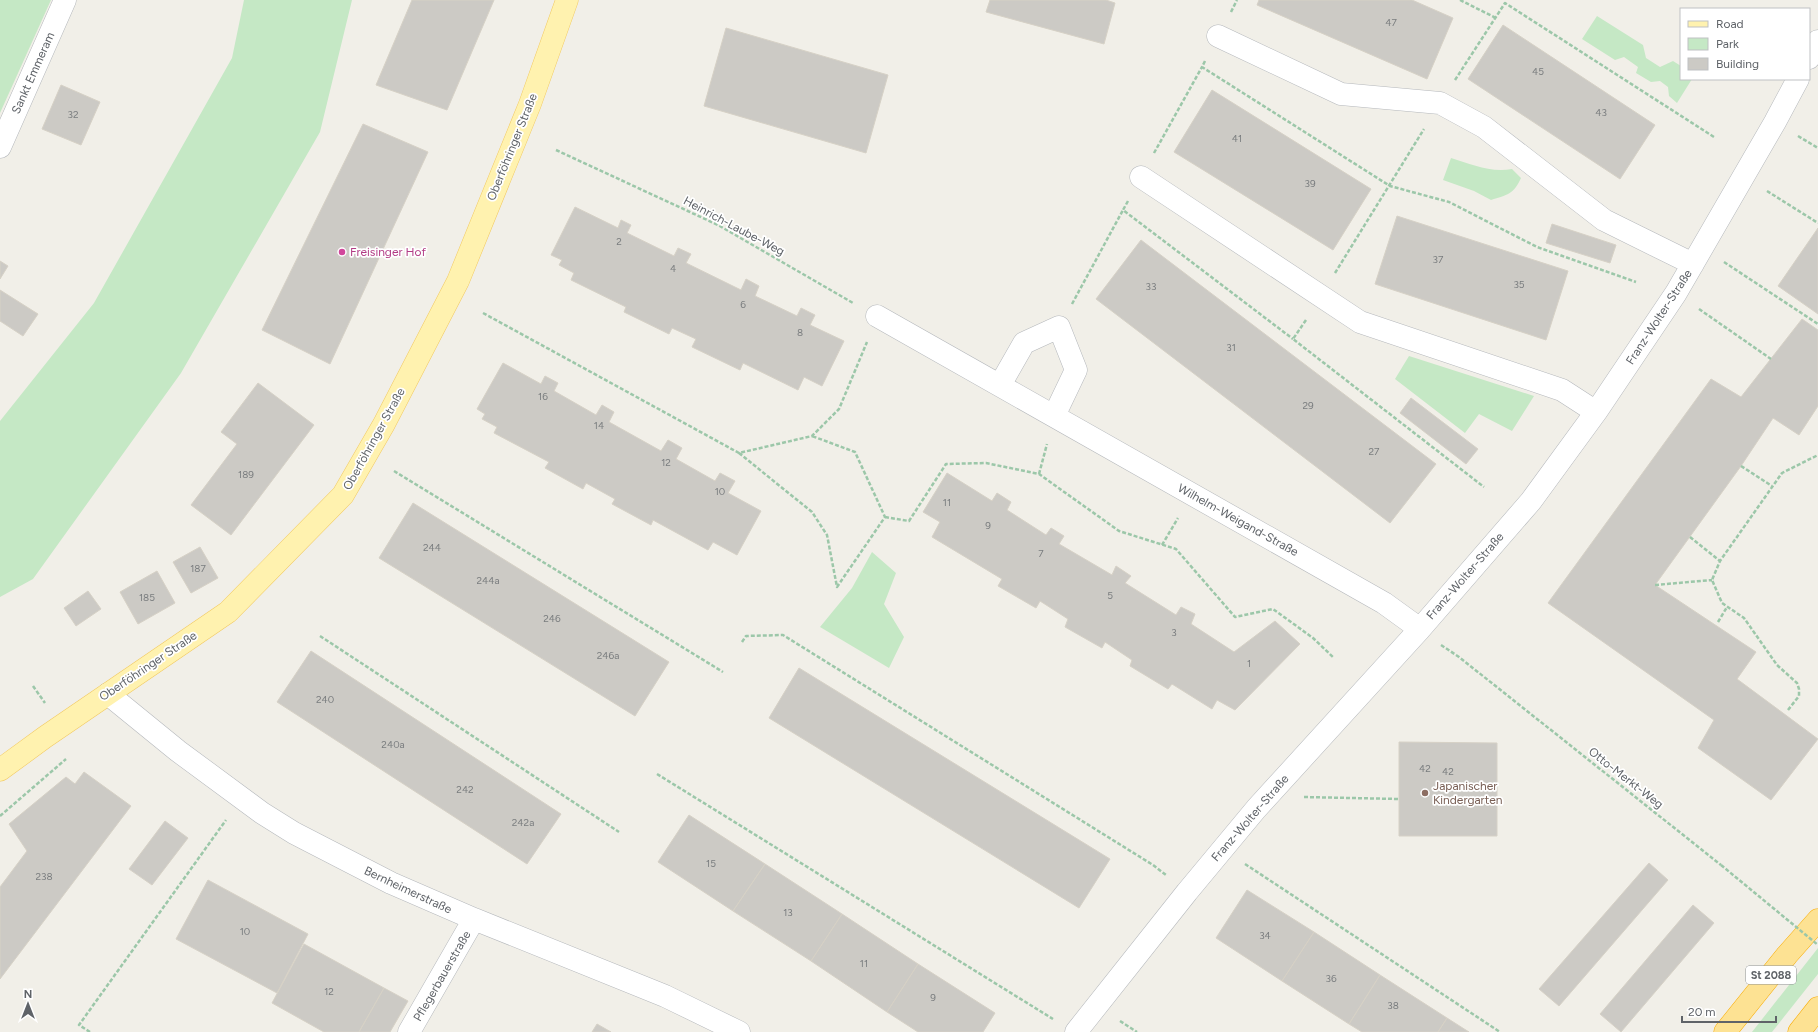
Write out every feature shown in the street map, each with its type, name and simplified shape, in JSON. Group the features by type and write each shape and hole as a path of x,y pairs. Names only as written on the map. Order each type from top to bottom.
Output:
{"highway":[{"name":"St 2088","path":"1725,1032 1787,954 1818,920"},
{"path":"1799,1032 1818,1008"}],"main road":[{"name":"Oberföhringer Straße","path":"0,770 33,745 228,612 343,495 384,424 458,280 530,104 567,0"}],"street":[{"name":"Sankt Emmeram","path":"0,147 65,0"},
{"path":"1218,36 1341,94 1440,103 1484,127 1604,220 1698,256"},
{"path":"1810,56 1818,41"},
{"name":"Franz-Wolter-Straße","path":"1076,1032 1187,892 1268,796 1420,628 1531,501 1596,412 1676,293 1775,122 1797,80"},
{"path":"1141,177 1320,297 1360,322 1562,390 1596,412"},
{"name":"Wilhelm-Weigand-Straße","path":"877,316 1384,603 1420,628"},
{"path":"1000,385 1024,343 1059,327 1076,370 1054,416"},
{"name":"Bernheimerstraße","path":"108,694 178,751 294,834 391,883 474,919 665,996 739,1032"},
{"name":"Pflegerbauerstraße","path":"409,1032 474,919"}],"path":[{"path":"1237,0 1202,67 1390,186 1449,202 1537,247 1636,282"},
{"path":"1460,0 1496,18"},
{"path":"1484,487 1293,339 1390,186 1440,103 1505,3 1714,137"},
{"name":"Heinrich-Laube-Weg","path":"556,150 718,225 877,316"},
{"path":"1743,176 1818,223"},
{"path":"1059,327 1123,210"},
{"path":"1698,256 1818,324"},
{"path":"1676,293 1771,359"},
{"path":"483,313 739,453 812,512 827,535 837,587 885,517"},
{"path":"739,453 812,436 839,410 877,316"},
{"path":"812,436 855,452 885,517"},
{"path":"1788,710 1800,696 1800,689 1797,682 1777,665 1744,618 1722,603 1712,580 1720,562 1782,473 1818,455"},
{"path":"885,517 909,521 946,464 986,463 1039,474 1119,531 1176,549 1235,617 1273,609 1312,638 1334,658"},
{"path":"1741,466 1772,486"},
{"path":"394,471 723,672"},
{"path":"1690,537 1720,562"},
{"path":"1655,585 1712,580"},
{"path":"1718,622 1727,607"},
{"name":"Otto-Merkt-Weg","path":"1420,628 1459,657 1721,865 1818,945"},
{"path":"742,642 746,636 783,635 1153,865 1187,892"},
{"path":"320,636 619,832"},
{"path":"0,816 64,760"},
{"path":"657,774 1043,1014 1076,1032"},
{"path":"1268,796 1400,799"},
{"path":"90,1032 79,1025 242,798"},
{"path":"1223,849 1500,1032"}],"green space":[{"path":"0,0 51,0 0,113"},
{"path":"244,0 352,0 320,132 181,373 33,579 0,597 0,421 94,303 232,58"},
{"path":"1597,16 1643,45 1646,58 1660,67 1673,61 1680,65 1680,80 1691,80 1677,103 1669,96 1668,87 1660,81 1651,82 1636,73 1638,67 1624,57 1615,60 1582,39"},
{"path":"1451,158 1488,169 1512,169 1521,178 1513,191 1491,200 1474,191 1443,180"},
{"path":"1409,356 1534,396 1512,431 1479,414 1465,433 1395,379"},
{"path":"872,552 896,573 884,604 904,637 889,668 820,627 852,588"},
{"path":"1818,948 1818,974 1772,1032 1752,1032"}],"building":[{"path":"412,0 494,0 447,110 376,85"},
{"path":"990,0 1106,0 1115,3 1104,44 986,12"},
{"path":"1259,0 1412,0 1453,18 1427,79 1257,5"},
{"path":"1503,25 1655,125 1620,179 1468,79"},
{"path":"726,28 888,75 866,153 704,106"},
{"path":"61,85 100,102 81,145 42,129"},
{"path":"1212,90 1371,189 1333,250 1174,152"},
{"path":"363,124 428,152 330,364 262,330"},
{"path":"575,207 618,228 621,220 631,225 627,233 674,256 678,248 691,254 686,263 741,290 746,279 759,286 755,296 797,316 801,308 815,315 810,325 844,341 822,386 804,377 798,390 743,363 740,370 692,347 696,339 672,328 669,334 624,312 626,307 571,280 574,273 559,265 562,260 551,255"},
{"path":"1397,216 1568,271 1546,340 1375,284"},
{"path":"1552,224 1616,245 1610,263 1546,243"},
{"path":"1818,228 1818,314 1778,286"},
{"path":"1141,240 1436,464 1390,523 1096,299"},
{"path":"0,261 8,266 0,279"},
{"path":"0,290 38,314 23,336 0,321"},
{"path":"1802,319 1818,330 1818,406 1799,435 1773,418 1741,466 1655,585 1756,652 1737,679 1818,739 1771,800 1698,748 1714,720 1548,603 1711,379 1741,397"},
{"path":"503,363 541,384 545,376 558,383 554,391 596,415 602,405 614,412 609,422 661,451 668,440 682,448 676,459 715,481 720,473 735,481 728,493 761,511 737,555 713,542 708,550 653,520 651,525 612,504 615,499 586,483 583,489 545,468 549,462 494,433 497,427 482,419 485,414 477,409"},
{"path":"258,383 314,425 231,535 191,505 237,444 221,432"},
{"path":"1411,398 1478,449 1466,464 1400,413"},
{"path":"947,473 992,501 997,493 1011,502 1007,510 1046,535 1051,528 1064,536 1059,544 1112,575 1116,566 1131,576 1125,583 1176,615 1181,607 1195,614 1191,624 1234,652 1275,621 1300,644 1235,710 1217,700 1212,709 1172,684 1168,689 1130,666 1132,660 1105,642 1102,648 1065,627 1068,619 1040,601 1036,608 998,586 1002,579 932,537 940,522 923,512"},
{"path":"413,503 669,662 635,716 379,558"},
{"path":"200,547 218,578 191,593 173,562"},
{"path":"157,571 175,603 138,624 120,592"},
{"path":"88,591 101,609 76,626 64,608"},
{"path":"311,651 561,814 527,864 277,702"},
{"path":"799,668 1110,859 1079,908 769,718"},
{"path":"1399,742 1497,743 1497,836 1399,836"},
{"path":"84,772 131,806 0,979 0,887 27,851 9,824 66,777 75,784"},
{"path":"689,815 765,864 733,911 658,862"},
{"path":"165,821 188,838 152,885 129,869"},
{"path":"1649,863 1668,880 1559,1006 1539,989"},
{"path":"765,864 842,914 811,961 733,911"},
{"path":"208,880 308,934 277,993 176,939"},
{"path":"1247,890 1314,932 1282,981 1216,938"},
{"path":"1693,905 1714,923 1621,1032 1600,1014"},
{"path":"842,914 918,964 887,1012 811,961"},
{"path":"1314,932 1380,975 1349,1024 1282,981"},
{"path":"304,944 384,988 359,1032 324,1032 272,1003"},
{"path":"918,964 995,1013 983,1032 918,1032 887,1012"},
{"path":"1380,975 1447,1018 1438,1032 1362,1032 1349,1024"},
{"path":"384,988 408,1001 390,1032 359,1032"},
{"path":"1447,1018 1469,1032 1438,1032"},
{"path":"597,1024 611,1032 592,1032"}],"place":[{"name":"Freisinger Hof","path":"342,252"},
{"name":"Japanischer Kindergarten","path":"1425,793"}]}
